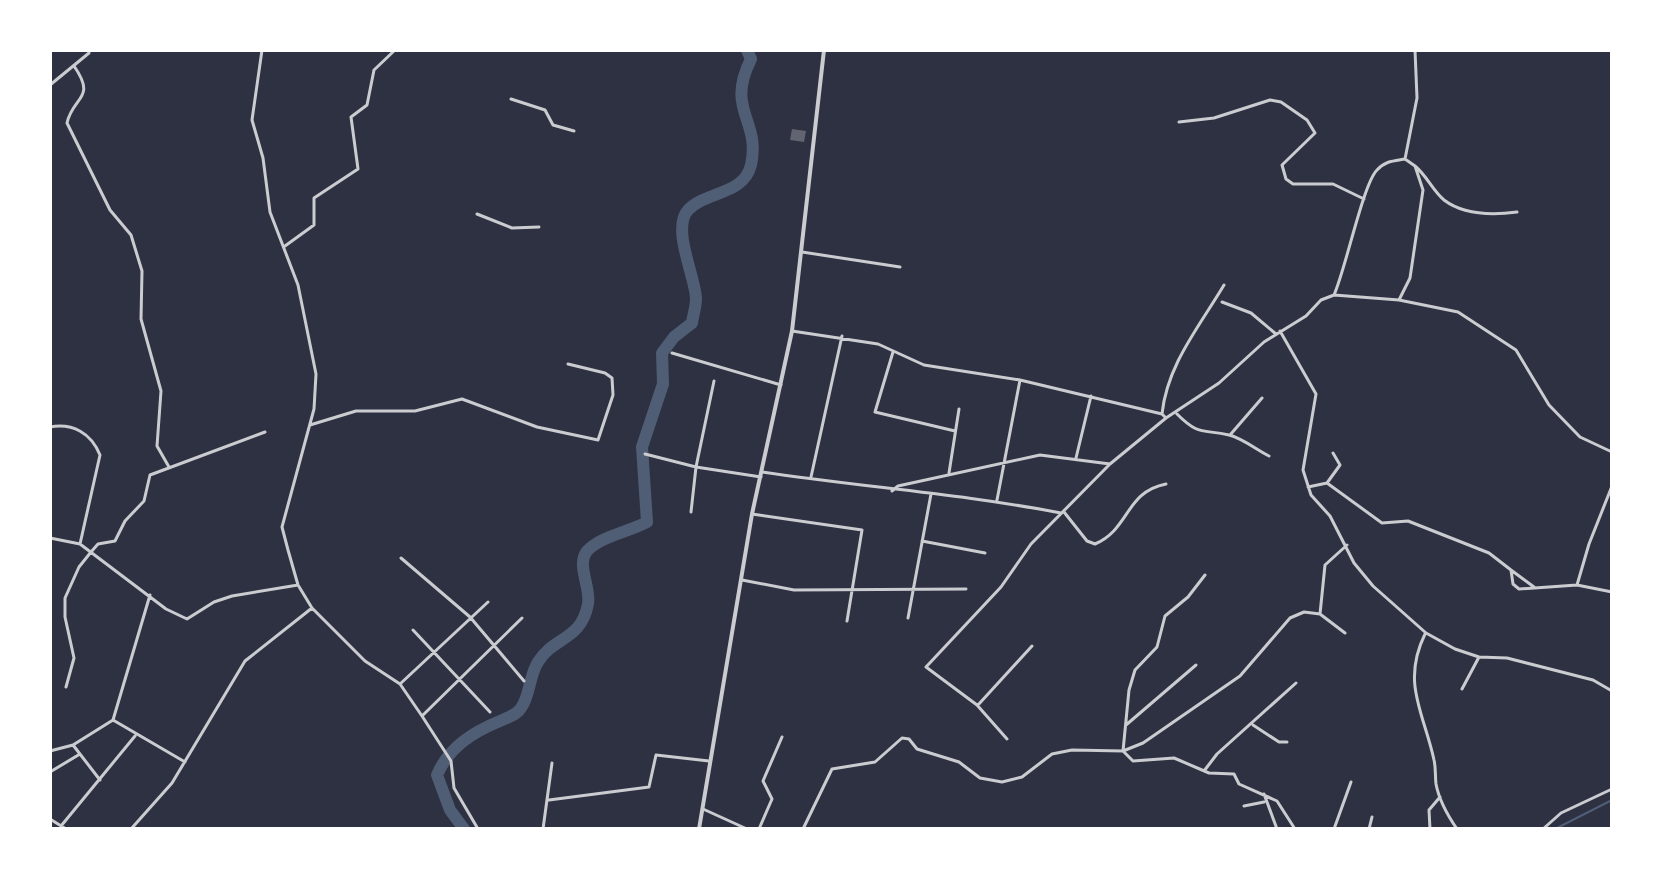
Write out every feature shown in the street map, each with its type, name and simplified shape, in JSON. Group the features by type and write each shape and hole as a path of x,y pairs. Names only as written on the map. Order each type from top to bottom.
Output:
{"street":[{"path":"262,50 252,120 270,212 285,246 304,312 316,374 314,409 282,527 298,585 312,608 365,661 400,684 451,761 454,788 464,811 478,829"},
{"path":"285,246 314,225 314,198 358,169 351,117 367,105 374,70 395,50"},
{"path":"699,829 752,514 792,331 824,50"},
{"path":"1405,159 1417,98 1415,50"},
{"path":"50,85 89,53"},
{"path":"74,66 83,79 84,94 67,123 110,210 131,235 142,271 141,319 161,391 157,446 169,467"},
{"path":"511,99 545,110 553,125 574,131"},
{"path":"1179,122 1214,118 1257,101 1281,102 1307,120 1315,133 1282,165 1286,179 1293,184 1333,184 1364,199"},
{"path":"1334,295 1364,199 1375,171 1384,163 1405,159 1415,166 1444,200 1457,207 1494,217 1517,212"},
{"path":"1399,300 1410,278 1423,190 1415,166"},
{"path":"477,214 512,228 539,227"},
{"path":"802,252 900,267"},
{"path":"1162,414 1165,385 1177,369 1187,340 1224,285"},
{"path":"1007,739 977,705 926,667 1001,587 1031,544 1094,484 1110,464 1278,333 1306,316 1321,300 1334,295 1399,300 1458,312 1516,350 1549,405 1580,437 1612,452"},
{"path":"1222,302 1251,313 1278,333 1316,394 1303,470 1308,487 1347,545 1363,576 1426,633 1479,657 1507,658 1593,680 1612,691"},
{"path":"792,331 842,336 878,344 924,365 1020,380 1162,414 1166,418"},
{"path":"811,479 842,336"},
{"path":"893,352 875,412 955,431"},
{"path":"672,353 781,385"},
{"path":"308,425 321,425 356,411 415,411 462,399 537,427 598,440 611,401 612,378 605,373 568,364"},
{"path":"997,500 1020,380"},
{"path":"691,512 696,467 714,381"},
{"path":"1076,459 1091,396"},
{"path":"1230,435 1262,398"},
{"path":"949,473 959,409"},
{"path":"1177,414 1191,428 1205,435 1230,435 1269,456"},
{"path":"50,427 62,425 78,429 94,443 100,455 80,544"},
{"path":"66,687 74,658 65,617 65,598 79,567 91,552 98,544 115,541 125,521 144,501 150,475 265,432"},
{"path":"1308,487 1327,483 1340,465 1333,453"},
{"path":"645,454 696,467 892,491 997,500 1062,512 1087,541 1095,544 1107,539 1122,523 1140,494 1166,484"},
{"path":"892,491 898,486 949,473 1040,455 1110,464"},
{"path":"1327,483 1382,523 1408,521 1489,553 1534,588"},
{"path":"1577,585 1612,486"},
{"path":"908,618 931,494"},
{"path":"752,514 862,530 847,621"},
{"path":"50,538 80,544 166,609 187,619 214,602 232,596 298,585"},
{"path":"922,541 985,553"},
{"path":"1320,614 1325,565 1347,545"},
{"path":"401,558 470,617 524,681"},
{"path":"1511,570 1515,588 1577,585 1612,592"},
{"path":"1123,751 1129,690 1135,670 1157,647 1165,616 1188,597 1205,575"},
{"path":"742,580 794,590 966,589"},
{"path":"50,751 73,745 113,720 150,595"},
{"path":"400,684 488,602"},
{"path":"131,829 172,783 245,661 312,608"},
{"path":"803,829 832,769 875,762 902,738 909,739 917,749 959,762 990,782 1022,777 1052,754 1072,750 1123,751 1143,743 1240,676 1290,618 1304,612 1320,614 1345,633"},
{"path":"422,716 522,618"},
{"path":"413,630 490,712"},
{"path":"1426,633 1417,655 1414,686 1421,721 1435,761 1440,797 1457,829"},
{"path":"977,705 1032,646"},
{"path":"1462,689 1479,657"},
{"path":"1126,725 1196,665"},
{"path":"1204,771 1217,754 1253,725 1296,683"},
{"path":"113,720 135,736 185,762"},
{"path":"1253,725 1279,742 1287,742"},
{"path":"50,819 64,827 135,736"},
{"path":"759,829 772,799 763,781 782,737"},
{"path":"73,745 100,780"},
{"path":"1123,751 1133,761 1174,758 1204,771 1234,774 1239,784 1277,801 1295,829"},
{"path":"50,772 80,754"},
{"path":"549,800 649,787 656,755 709,761"},
{"path":"543,829 552,763"},
{"path":"1334,829 1351,782"},
{"path":"1543,829 1561,813 1612,789"},
{"path":"1264,794 1264,802 1277,829"},
{"path":"1430,829 1429,810 1440,797"},
{"path":"1244,806 1264,802"},
{"path":"703,809 747,829"},
{"path":"1369,829 1372,817"}],"building":[{"path":"792,129 806,131 804,142 790,140"}],"waterway":[{"path":"464,829 450,810 437,775 442,765 471,736 519,710 538,662 579,625 588,604 583,569 587,551 600,542 647,522 642,447 663,384 662,353 674,337 692,323 696,305 683,241 683,218 688,210 704,199 741,182 751,165 752,136 741,91 751,59 747,50"},
{"path":"1555,829 1612,800"}]}
